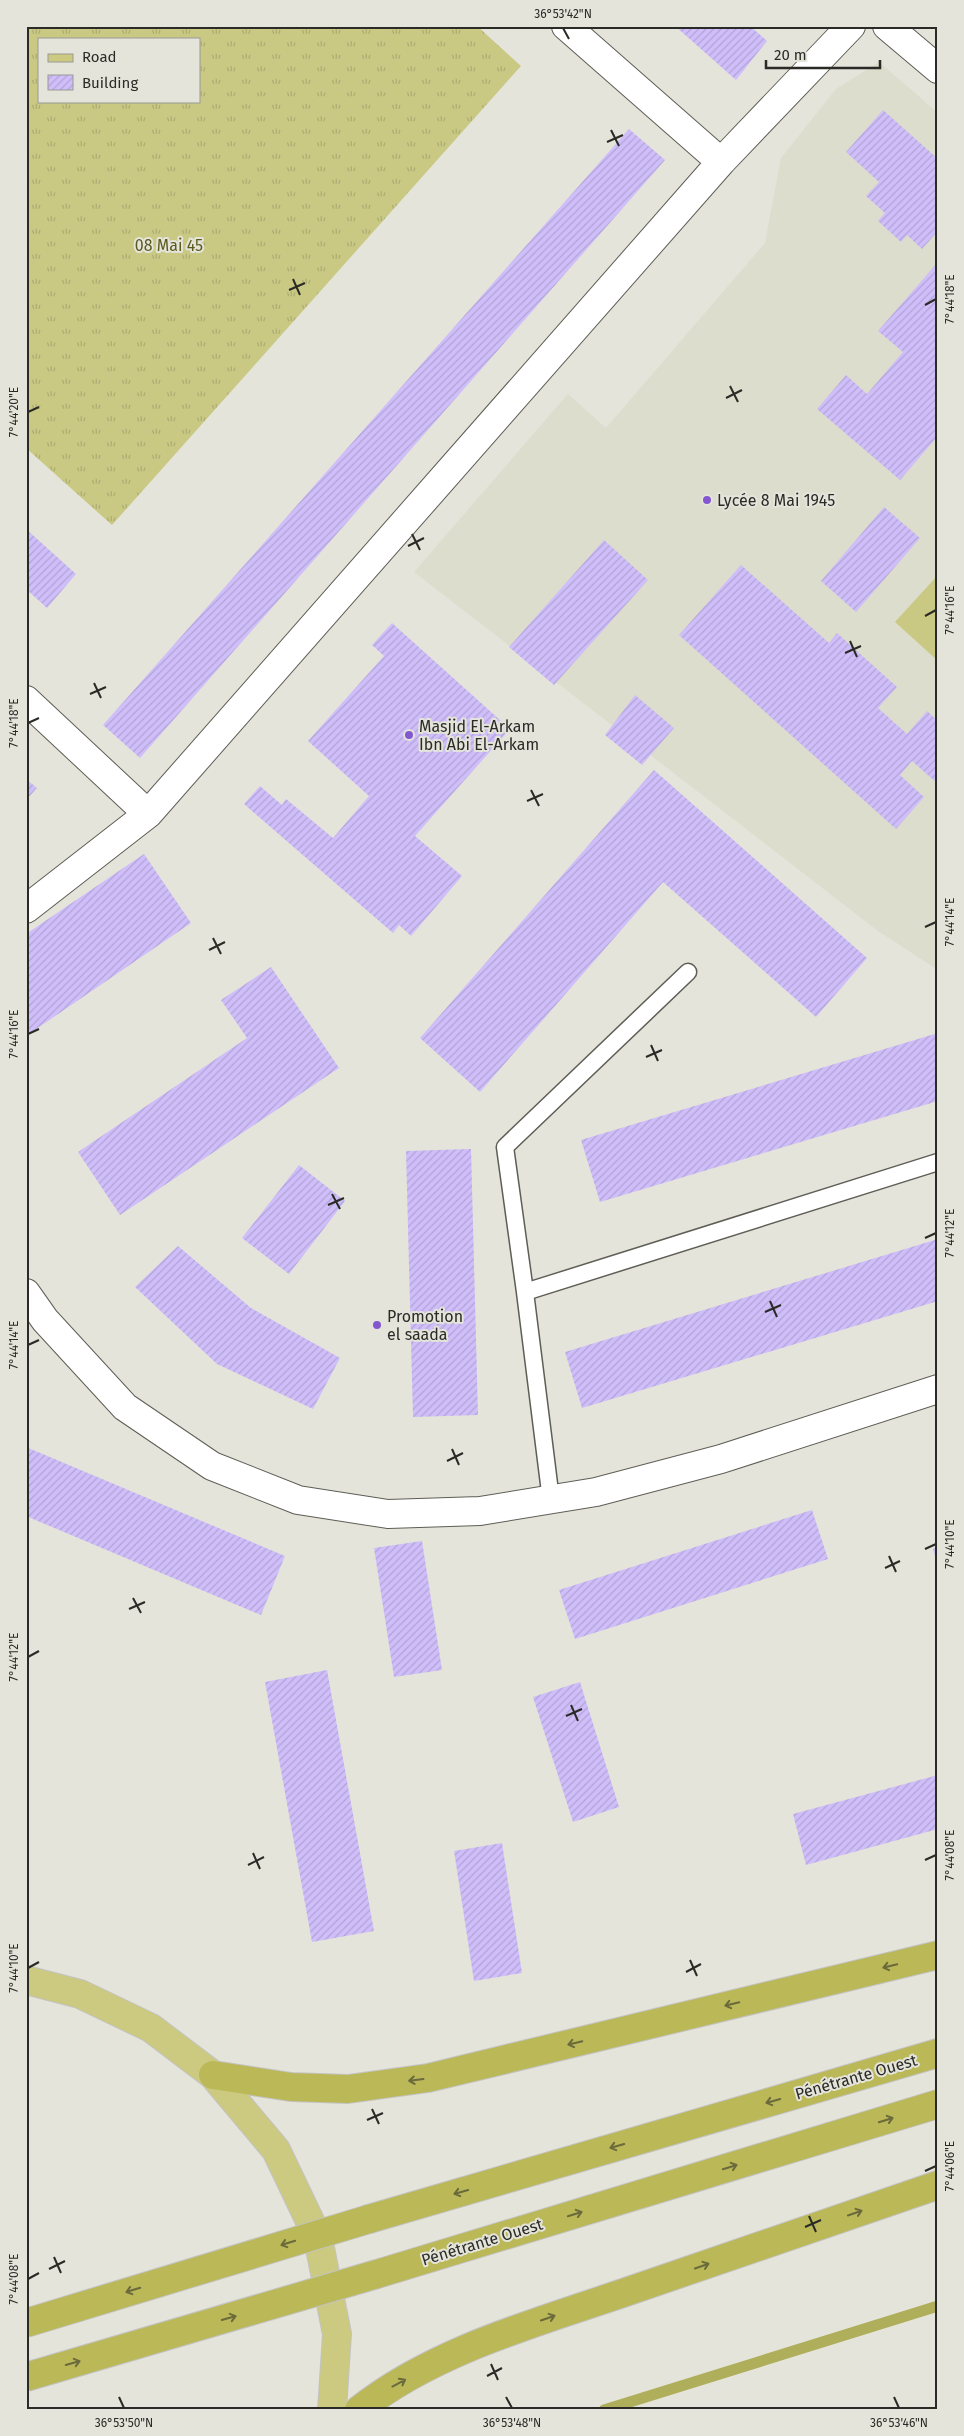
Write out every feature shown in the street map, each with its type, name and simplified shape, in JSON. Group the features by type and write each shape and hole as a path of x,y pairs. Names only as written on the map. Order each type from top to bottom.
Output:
{"highway":[{"path":"213,2076 292,2086 348,2089 428,2078 938,1955"},
{"name":"Pénétrante Ouest","path":"26,2323 369,2219 938,2053"},
{"name":"Pénétrante Ouest","path":"26,2377 377,2274 938,2104"},
{"path":"359,2410 380,2393 426,2368 508,2332 938,2185"}],"main road":[{"path":"26,1980 80,1994 150,2028 213,2076 276,2150 318,2238 337,2334 332,2410"}],"street":[{"path":"566,26 721,162"},
{"path":"26,909 148,814 721,162 851,26"},
{"path":"887,26 938,69"},
{"path":"26,700 148,814"},
{"path":"26,1293 45,1320 125,1406 212,1466 298,1500 388,1514 480,1511 596,1492 721,1459 938,1389"}],"lane":[{"path":"551,1500 505,1147 688,972"},
{"path":"525,1292 938,1162"}],"shaded area":[{"name":"Lycée 8 Mai 1945","path":"879,62 938,113 938,970 878,931 414,572 568,394 606,428 765,243 781,158 836,89"}],"green space":[{"name":"08 Mai 45","path":"26,26 477,26 521,66 112,525 26,448"},
{"path":"938,575 938,661 895,622"}],"building":[{"path":"675,26 750,26 767,41 736,80"},
{"path":"883,110 938,159 938,231 922,249 907,235 901,242 878,221 885,213 866,196 879,182 846,152"},
{"path":"629,129 665,160 140,758 103,725"},
{"path":"938,262 938,436 900,480 817,409 846,375 867,394 903,352 878,331"},
{"path":"884,507 920,538 856,612 821,581"},
{"path":"26,529 76,574 47,608 26,589"},
{"path":"604,540 648,580 554,685 509,647"},
{"path":"741,565 829,643 837,633 897,687 878,708 907,734 927,711 938,721 938,784 912,761 900,775 924,797 896,829 679,635"},
{"name":"Masjid El-Arkam Ibn Abi El-Arkam","path":"392,623 510,729 415,836 462,876 411,936 399,925 393,933 244,804 260,786 282,805 286,799 333,838 369,796 308,741 384,656 372,645"},
{"path":"635,695 674,728 642,765 605,735"},
{"path":"654,770 867,958 816,1017 663,882 480,1092 420,1038"},
{"path":"26,779 37,788 26,800"},
{"path":"144,854 191,923 26,1036 26,934"},
{"path":"271,967 339,1068 120,1215 78,1152 247,1038 221,1000"},
{"path":"938,1033 938,1101 600,1202 581,1140"},
{"path":"471,1149 478,1415 413,1417 406,1151"},
{"path":"299,1165 345,1201 289,1274 242,1238"},
{"path":"938,1239 938,1301 582,1408 565,1352"},
{"path":"178,1246 251,1308 340,1358 313,1409 217,1364 135,1287"},
{"path":"26,1447 285,1556 261,1615 26,1516"},
{"path":"812,1510 828,1559 575,1639 559,1590"},
{"path":"422,1541 442,1670 394,1677 374,1548"},
{"path":"938,1547 938,1563 937,1563 933,1549"},
{"path":"327,1670 374,1931 312,1942 265,1682"},
{"path":"580,1682 619,1807 573,1822 533,1697"},
{"path":"938,1775 938,1829 806,1865 793,1814"},
{"path":"502,1843 522,1973 474,1981 454,1851"}],"waterway":[{"path":"604,2410 938,2306"}],"place":[{"name":"Lycée 8 Mai 1945","path":"707,500"},
{"name":"Masjid El-Arkam Ibn Abi El-Arkam","path":"409,735"},
{"name":"Promotion el saada","path":"377,1325"}]}
